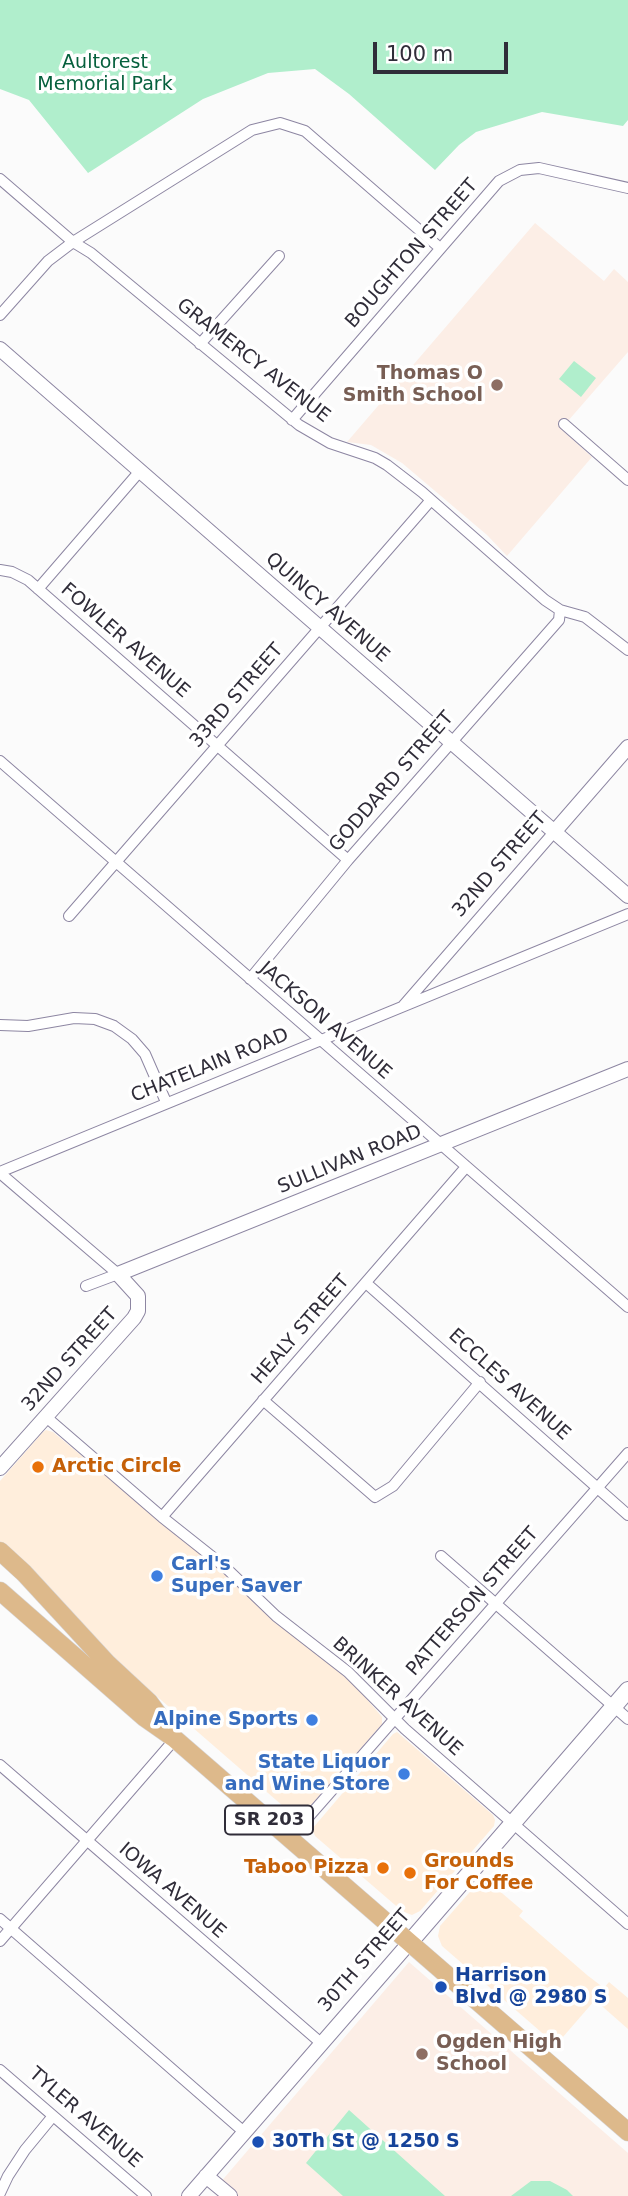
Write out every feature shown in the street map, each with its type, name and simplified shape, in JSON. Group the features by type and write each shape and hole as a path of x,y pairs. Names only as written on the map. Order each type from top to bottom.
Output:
{"main road":[{"name":"SR 203","path":"0,1551 24,1573 107,1663 149,1702 175,1738"},
{"name":"SR 203","path":"0,1591 145,1718 175,1738 628,2132"},
{"name":"30TH STREET","path":"410,1942 628,1690"}],"street":[{"path":"0,315 48,261 73,242 252,131 280,123 305,131 440,248"},
{"name":"BOUGHTON STREET","path":"292,420 489,191 509,174 530,168 552,169 628,188"},
{"name":"GRAMERCY AVENUE","path":"0,179 73,242 91,253 292,420 330,443 375,458 387,465 545,600 560,610 572,611 585,617 628,650"},
{"path":"200,344 279,256"},
{"name":"QUINCY AVENUE","path":"0,349 628,896"},
{"path":"564,424 628,480"},
{"path":"38,589 140,471"},
{"name":"33RD STREET","path":"69,916 431,500"},
{"name":"FOWLER AVENUE","path":"0,570 20,575 38,589 348,860"},
{"name":"GODDARD STREET","path":"250,979 348,860 559,620 560,610"},
{"name":"32ND STREET","path":"402,1007 628,747"},
{"name":"JACKSON AVENUE","path":"0,761 628,1307"},
{"name":"CHATELAIN ROAD","path":"0,1172 628,914"},
{"path":"0,1025 28,1026 74,1018 95,1019 114,1026 132,1039 145,1054 166,1102"},
{"name":"SULLIVAN ROAD","path":"86,1286 628,1069"},
{"name":"HEALY STREET","path":"162,1517 467,1167"},
{"path":"0,1172 118,1274"},
{"name":"32ND STREET","path":"0,1468 134,1318 138,1311 138,1296 118,1274"},
{"name":"ECCLES AVENUE","path":"366,1283 628,1515"},
{"path":"263,1400 375,1497 393,1486 480,1382"},
{"name":"BRINKER AVENUE","path":"45,1416 162,1517 225,1567 276,1616 348,1672 394,1720 628,1924"},
{"name":"PATTERSON STREET","path":"290,1838 628,1453"},
{"path":"441,1556 628,1719"},
{"path":"0,1941 175,1738"},
{"name":"IOWA AVENUE","path":"0,1765 321,2043"},
{"path":"0,1919 244,2132"},
{"name":"30TH STREET","path":"188,2196 410,1942"},
{"name":"TYLER AVENUE","path":"0,2070 146,2196"},
{"path":"0,2193 25,2150 54,2116"},
{"path":"206,2176 230,2196"}],"shaded area":[{"name":"Thomas O Smith School","path":"535,223 604,281 614,269 628,282 628,352 561,429 592,457 507,556 487,535 402,463 371,445 347,442"},
{"path":"46,1430 53,1432 348,1677 382,1717 382,1724 304,1813 291,1813 0,1560 0,1481"},
{"path":"397,1732 493,1815 495,1820 494,1826 420,1911 412,1915 402,1911 315,1836 312,1829"},
{"path":"483,1877 523,1911 519,1916 587,1975 604,1988 609,1982 628,1998 628,2029 595,2000 556,2045 442,1946 438,1936 440,1926"},
{"name":"Ogden High School","path":"409,1962 628,2153 628,2196 233,2196 219,2184"}],"green space":[{"name":"Aultorest Memorial Park","path":"0,0 628,0 628,120 623,126 542,112 476,132 435,170 349,94 315,69 268,73 203,99 88,173 29,100 0,89"},
{"path":"574,361 596,378 581,397 559,379"},
{"path":"349,2110 445,2196 343,2196 306,2163"},
{"path":"531,2181 550,2181 573,2196 511,2196"}],"place":[{"name":"Thomas O Smith School","path":"497,385"},
{"name":"Arctic Circle","path":"38,1467"},
{"name":"Carl's Super Saver","path":"157,1576"},
{"name":"Alpine Sports","path":"312,1720"},
{"name":"State Liquor and Wine Store","path":"404,1774"},
{"name":"Taboo Pizza","path":"383,1868"},
{"name":"Grounds For Coffee","path":"410,1873"},
{"name":"Harrison Blvd @ 2980 S","path":"441,1987"},
{"name":"Ogden High School","path":"422,2054"},
{"name":"30Th St @ 1250 S","path":"258,2142"}]}
